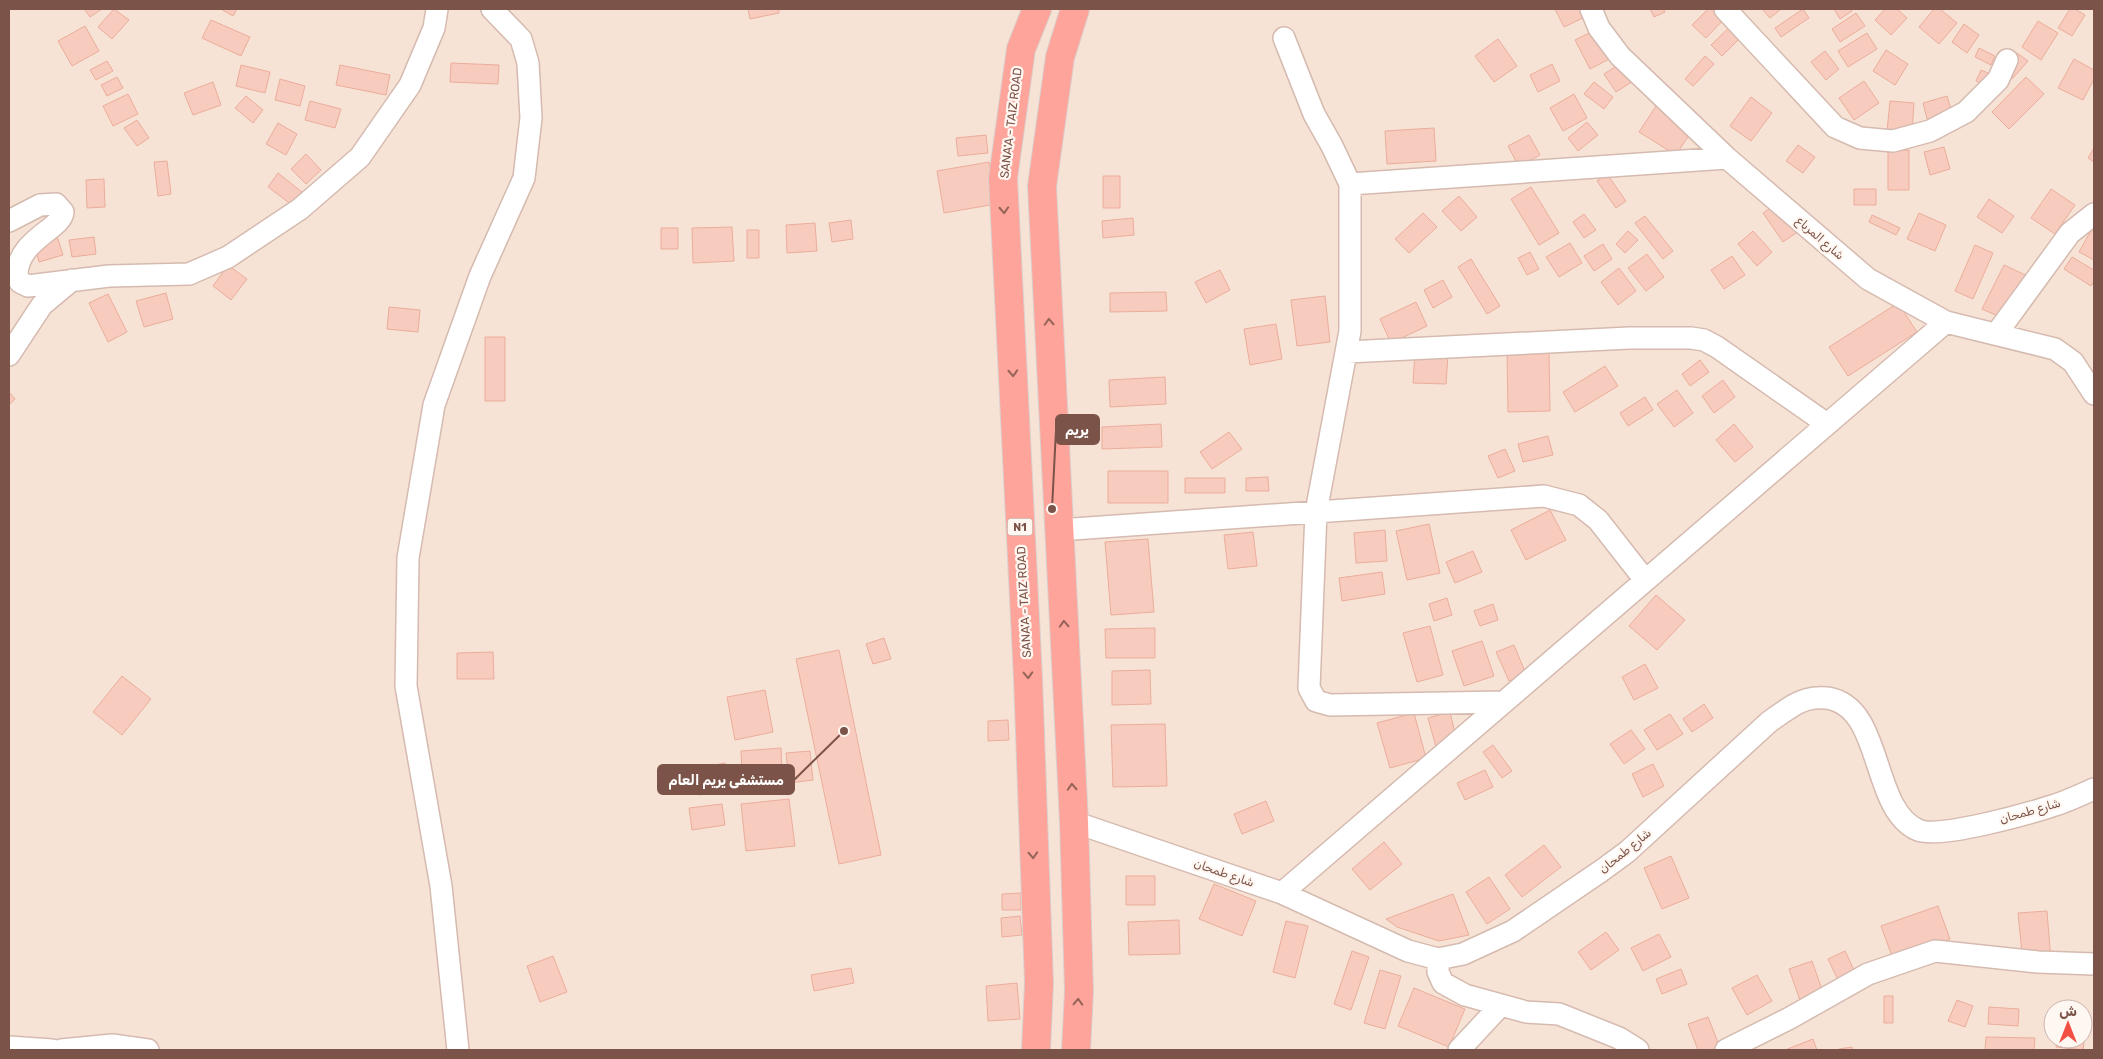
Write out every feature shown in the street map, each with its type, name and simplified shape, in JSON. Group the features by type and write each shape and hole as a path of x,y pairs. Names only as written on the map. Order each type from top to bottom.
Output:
{"highway":[{"name":"SANA'A - TAIZ ROAD","path":"1036,1050 1039,982 1027,669 1003,178 1021,49 1037,9"},
{"path":"1075,9 1060,57 1042,186 1074,822 1078,991 1076,1050"},
{"path":"1032,818 1074,822"}],"street":[{"path":"9,220 40,205 56,204 61,207 63,212 61,221 30,244 16,268 17,277 20,282 28,286 108,276 189,274 228,257 300,209 360,157 410,85 434,28 438,9"},
{"path":"458,1050 441,886 406,686 408,558 434,405 480,276 524,178 532,118 528,62 521,39 492,9"},
{"name":"شارع المرباع","path":"1592,9 1599,28 1620,56 1727,158 1868,279 1946,322 2056,348 2073,362 2094,394"},
{"path":"1725,9 1835,127 1860,138 1893,141 1930,131 1966,112 1998,80 2007,60"},
{"path":"1284,38 1314,114 1350,184 1350,331 1316,512 1309,688 1316,701 1330,705 1502,702"},
{"path":"1350,184 1727,158"},
{"path":"1997,333 2070,233 2094,214"},
{"path":"9,355 42,305 72,280"},
{"path":"1282,892 1946,322"},
{"path":"1347,352 1619,338 1691,338 1704,340 1716,347 1827,424"},
{"path":"1059,530 1544,496 1579,505 1598,520 1645,580"},
{"name":"شارع طمحان","path":"1074,822 1282,892 1408,951 1438,959 1463,954 1513,931 1627,852 1769,722 1796,704 1818,697 1836,700 1854,713 1868,739 1899,814 1919,831 1941,832 1996,821 2053,806 2094,789"},
{"path":"1726,1050 1790,1018 1868,974 1934,950 2038,962 2094,964"},
{"path":"1438,959 1438,972 1443,983 1465,995 1526,1012 1559,1014 1619,1038 1638,1050"},
{"path":"1459,1050 1501,1005"},
{"path":"61,1050 112,1045 148,1050"},
{"path":"9,1047 52,1050"}],"shaded area":[{"path":"9,9 2094,9 2094,1050 9,1050"}],"building":[{"path":"84,9 102,9 90,17"},
{"path":"114,9 129,20 112,39 98,27"},
{"path":"221,9 237,9 233,16"},
{"path":"748,9 779,9 779,13 750,19"},
{"path":"1555,9 1588,9 1591,14 1564,27"},
{"path":"1650,9 1663,9 1665,12 1654,17"},
{"path":"1708,9 1723,9 1729,14 1706,38 1692,25"},
{"path":"1762,9 1781,9 1770,18"},
{"path":"1803,9 1809,18 1781,37 1775,28"},
{"path":"1834,9 1851,9 1852,11 1840,19"},
{"path":"1885,9 1897,9 1907,18 1891,35 1875,20"},
{"path":"1934,9 1940,9 1957,23 1939,44 1919,27"},
{"path":"2070,9 2075,9 2085,15 2072,36 2058,28"},
{"path":"1856,13 1865,26 1840,42 1832,29"},
{"path":"211,20 250,37 241,56 202,38"},
{"path":"2038,21 2058,33 2041,60 2022,47"},
{"path":"1735,22 1745,33 1722,56 1711,45"},
{"path":"1964,24 1979,35 1967,53 1952,42"},
{"path":"85,26 99,51 72,66 58,41"},
{"path":"1603,26 1617,55 1590,69 1575,40"},
{"path":"1867,33 1877,49 1848,67 1838,51"},
{"path":"1498,39 1517,66 1494,82 1475,56"},
{"path":"1979,48 1995,56 1991,65 1975,57"},
{"path":"1886,50 1908,64 1895,85 1873,71"},
{"path":"1825,51 1839,69 1826,80 1811,62"},
{"path":"2017,53 2028,61 2012,79 2002,71"},
{"path":"1705,56 1714,64 1693,86 1685,79"},
{"path":"2074,59 2094,70 2094,79 2083,100 2058,88"},
{"path":"107,61 113,71 96,80 90,70"},
{"path":"1624,61 1635,80 1616,92 1604,74"},
{"path":"451,63 499,65 498,84 450,82"},
{"path":"1552,64 1560,81 1538,92 1530,75"},
{"path":"241,65 270,72 265,93 236,86"},
{"path":"340,65 390,75 386,95 336,85"},
{"path":"1981,70 2006,81 2001,92 1976,81"},
{"path":"117,77 123,88 107,96 101,85"},
{"path":"2026,77 2044,94 2009,129 1992,112"},
{"path":"280,79 305,86 300,106 275,100"},
{"path":"1864,81 1879,103 1854,120 1839,98"},
{"path":"213,82 221,105 193,115 184,93"},
{"path":"1594,82 1613,97 1604,109 1584,94"},
{"path":"128,94 138,114 113,126 103,106"},
{"path":"1574,94 1587,118 1563,131 1550,108"},
{"path":"246,96 263,110 253,123 235,108"},
{"path":"1947,96 1954,119 1929,126 1923,103"},
{"path":"1751,97 1772,113 1751,141 1730,126"},
{"path":"310,101 341,109 335,128 305,120"},
{"path":"1890,101 1914,103 1912,133 1887,131"},
{"path":"1656,106 1693,129 1676,155 1639,132"},
{"path":"137,120 149,138 137,146 124,128"},
{"path":"1587,122 1598,135 1578,151 1568,138"},
{"path":"278,123 297,134 286,155 266,144"},
{"path":"1434,128 1436,161 1387,164 1385,131"},
{"path":"986,135 988,153 958,156 956,138"},
{"path":"1529,135 1540,155 1519,167 1508,146"},
{"path":"1798,145 1815,157 1803,173 1786,161"},
{"path":"1944,147 1950,169 1930,175 1924,152"},
{"path":"2094,148 2094,162 2088,158"},
{"path":"1888,150 1909,150 1909,190 1888,190"},
{"path":"306,154 321,170 306,184 291,169"},
{"path":"167,161 171,194 158,196 154,162"},
{"path":"989,162 996,204 944,213 937,171"},
{"path":"278,173 302,192 292,205 268,187"},
{"path":"1607,174 1626,201 1616,208 1597,181"},
{"path":"1103,176 1120,176 1120,208 1103,208"},
{"path":"104,179 105,207 87,208 86,180"},
{"path":"1531,187 1559,233 1539,245 1511,199"},
{"path":"1854,189 1876,189 1876,205 1854,205"},
{"path":"2051,189 2075,205 2055,234 2031,218"},
{"path":"1459,196 1477,217 1461,231 1442,211"},
{"path":"1989,199 2014,216 2002,233 1977,217"},
{"path":"1780,202 1799,231 1783,242 1763,213"},
{"path":"1423,213 1437,227 1409,253 1395,239"},
{"path":"1919,213 1946,225 1935,251 1907,239"},
{"path":"1584,214 1596,230 1584,238 1573,222"},
{"path":"1872,215 1900,228 1896,235 1869,222"},
{"path":"1645,216 1673,251 1663,259 1635,223"},
{"path":"1133,218 1134,235 1103,238 1102,221"},
{"path":"851,220 853,239 832,242 829,223"},
{"path":"815,223 817,251 787,253 786,225"},
{"path":"2094,225 2094,260 2079,252"},
{"path":"732,227 734,261 693,263 692,228"},
{"path":"661,228 678,228 678,249 661,249"},
{"path":"747,230 759,230 759,258 747,258"},
{"path":"1628,231 1638,240 1625,253 1616,244"},
{"path":"1753,231 1772,252 1757,266 1738,244"},
{"path":"57,236 63,255 39,262 34,243"},
{"path":"94,237 96,254 72,257 69,240"},
{"path":"1570,243 1582,263 1559,277 1546,257"},
{"path":"1603,244 1612,259 1594,271 1584,256"},
{"path":"1975,245 1993,253 1973,299 1955,291"},
{"path":"1530,252 1539,269 1527,275 1518,258"},
{"path":"1647,254 1664,277 1646,291 1628,268"},
{"path":"1732,256 1745,275 1724,289 1711,270"},
{"path":"2072,257 2094,270 2094,281 2091,286 2064,269"},
{"path":"1471,259 1500,306 1487,314 1458,267"},
{"path":"228,265 247,279 231,300 213,286"},
{"path":"2004,265 2032,278 2011,322 1982,309"},
{"path":"1619,268 1636,291 1618,305 1601,282"},
{"path":"1220,270 1230,290 1206,303 1195,282"},
{"path":"1443,280 1452,297 1433,308 1424,290"},
{"path":"1166,292 1167,311 1110,312 1110,293"},
{"path":"166,293 173,319 144,327 136,301"},
{"path":"108,294 127,332 108,342 89,303"},
{"path":"1325,296 1330,342 1297,346 1291,300"},
{"path":"1416,302 1427,326 1391,343 1380,319"},
{"path":"1898,303 1917,332 1848,376 1829,347"},
{"path":"389,307 420,310 418,332 387,329"},
{"path":"1276,324 1282,359 1250,365 1244,329"},
{"path":"485,337 505,337 505,401 485,401"},
{"path":"1507,352 1549,352 1550,411 1508,412"},
{"path":"1415,353 1448,355 1446,384 1413,383"},
{"path":"1700,360 1709,372 1690,386 1682,374"},
{"path":"1605,366 1618,386 1575,412 1563,392"},
{"path":"1165,377 1166,404 1110,407 1109,380"},
{"path":"1723,380 1735,397 1714,413 1702,396"},
{"path":"1677,390 1693,413 1674,427 1657,404"},
{"path":"9,392 15,399 9,405"},
{"path":"1645,397 1653,410 1628,426 1620,413"},
{"path":"1161,424 1162,447 1102,449 1102,427"},
{"path":"1734,424 1753,447 1735,462 1716,440"},
{"path":"1229,432 1242,449 1212,469 1200,452"},
{"path":"1548,436 1553,455 1523,462 1518,444"},
{"path":"1505,449 1515,471 1498,478 1488,456"},
{"path":"1108,471 1168,471 1168,503 1108,503"},
{"path":"1268,477 1269,491 1246,491 1246,478"},
{"path":"1185,478 1225,478 1225,493 1185,493"},
{"path":"1550,510 1566,540 1526,560 1511,530"},
{"path":"1429,524 1440,573 1407,580 1396,531"},
{"path":"1385,530 1387,561 1356,563 1354,533"},
{"path":"1253,532 1257,566 1228,569 1224,535"},
{"path":"1148,539 1154,612 1111,615 1105,542"},
{"path":"1473,551 1482,572 1455,583 1446,562"},
{"path":"1382,572 1385,594 1342,601 1339,578"},
{"path":"1656,595 1685,620 1657,650 1629,626"},
{"path":"1447,598 1452,615 1434,621 1429,604"},
{"path":"1493,604 1498,620 1480,626 1474,611"},
{"path":"1430,626 1443,675 1417,682 1403,633"},
{"path":"1155,628 1155,658 1106,658 1105,629"},
{"path":"884,638 891,659 873,664 866,644"},
{"path":"1482,641 1494,676 1464,686 1452,651"},
{"path":"1514,645 1526,674 1509,681 1496,652"},
{"path":"839,650 881,855 839,864 796,659"},
{"path":"493,652 494,679 457,679 457,653"},
{"path":"1645,664 1658,688 1634,700 1622,677"},
{"path":"1150,670 1151,704 1112,705 1112,671"},
{"path":"122,676 151,699 122,735 93,712"},
{"path":"765,690 773,732 735,740 727,697"},
{"path":"1704,704 1713,718 1692,732 1683,719"},
{"path":"1450,712 1457,742 1436,747 1428,718"},
{"path":"1414,713 1426,758 1390,768 1377,723"},
{"path":"1670,714 1683,734 1657,750 1644,730"},
{"path":"1008,720 1009,740 988,741 988,721"},
{"path":"1165,724 1167,786 1113,787 1111,725"},
{"path":"1631,730 1645,749 1624,764 1610,744"},
{"path":"1493,745 1512,771 1502,778 1483,752"},
{"path":"781,748 783,790 743,792 741,751"},
{"path":"810,751 813,780 789,783 786,753"},
{"path":"725,763 730,789 699,795 694,769"},
{"path":"1653,764 1664,786 1643,797 1632,774"},
{"path":"1485,770 1493,787 1465,800 1457,783"},
{"path":"789,799 795,846 746,851 741,804"},
{"path":"1266,801 1274,821 1242,834 1234,814"},
{"path":"722,804 725,825 692,830 689,808"},
{"path":"1384,842 1402,864 1370,890 1352,869"},
{"path":"1544,845 1561,867 1522,897 1505,875"},
{"path":"1671,856 1689,898 1662,909 1644,868"},
{"path":"1126,876 1155,876 1155,905 1126,905"},
{"path":"1489,877 1510,909 1487,924 1466,892"},
{"path":"1214,884 1256,901 1242,936 1199,919"},
{"path":"1021,893 1021,910 1002,910 1002,894"},
{"path":"1453,894 1469,935 1439,941 1397,927 1386,919"},
{"path":"1938,906 1950,939 1893,959 1881,926"},
{"path":"2047,911 2051,961 2023,963 2018,913"},
{"path":"1020,916 1022,935 1002,937 1001,918"},
{"path":"1179,920 1180,954 1129,955 1128,922"},
{"path":"1286,921 1308,926 1295,978 1273,972"},
{"path":"1606,932 1619,950 1591,970 1578,952"},
{"path":"1659,934 1671,957 1643,971 1631,948"},
{"path":"1352,951 1369,957 1351,1010 1334,1004"},
{"path":"1845,951 1855,972 1838,980 1828,959"},
{"path":"553,956 567,992 540,1002 527,966"},
{"path":"1812,961 1824,995 1801,1003 1789,969"},
{"path":"851,968 854,983 814,991 811,975"},
{"path":"1681,969 1687,984 1662,994 1656,979"},
{"path":"1380,970 1401,976 1385,1029 1364,1023"},
{"path":"1757,975 1772,1001 1747,1015 1732,988"},
{"path":"1017,983 1020,1019 988,1021 986,986"},
{"path":"1414,988 1465,1009 1449,1047 1398,1026"},
{"path":"1884,996 1893,996 1893,1023 1884,1023"},
{"path":"1957,1000 1973,1006 1965,1027 1948,1021"},
{"path":"1989,1007 2019,1009 2018,1026 1988,1024"},
{"path":"1708,1017 1721,1050 1698,1050 1688,1024"},
{"path":"1986,1037 2035,1038 2034,1050 1985,1050"},
{"path":"1813,1039 1817,1050 1785,1050"},
{"path":"1852,1047 1853,1050 1839,1050 1839,1049"}],"place":[{"name":"يريم","path":"1052,509"},
{"name":"مستشفى يريم العام","path":"844,731"}]}
